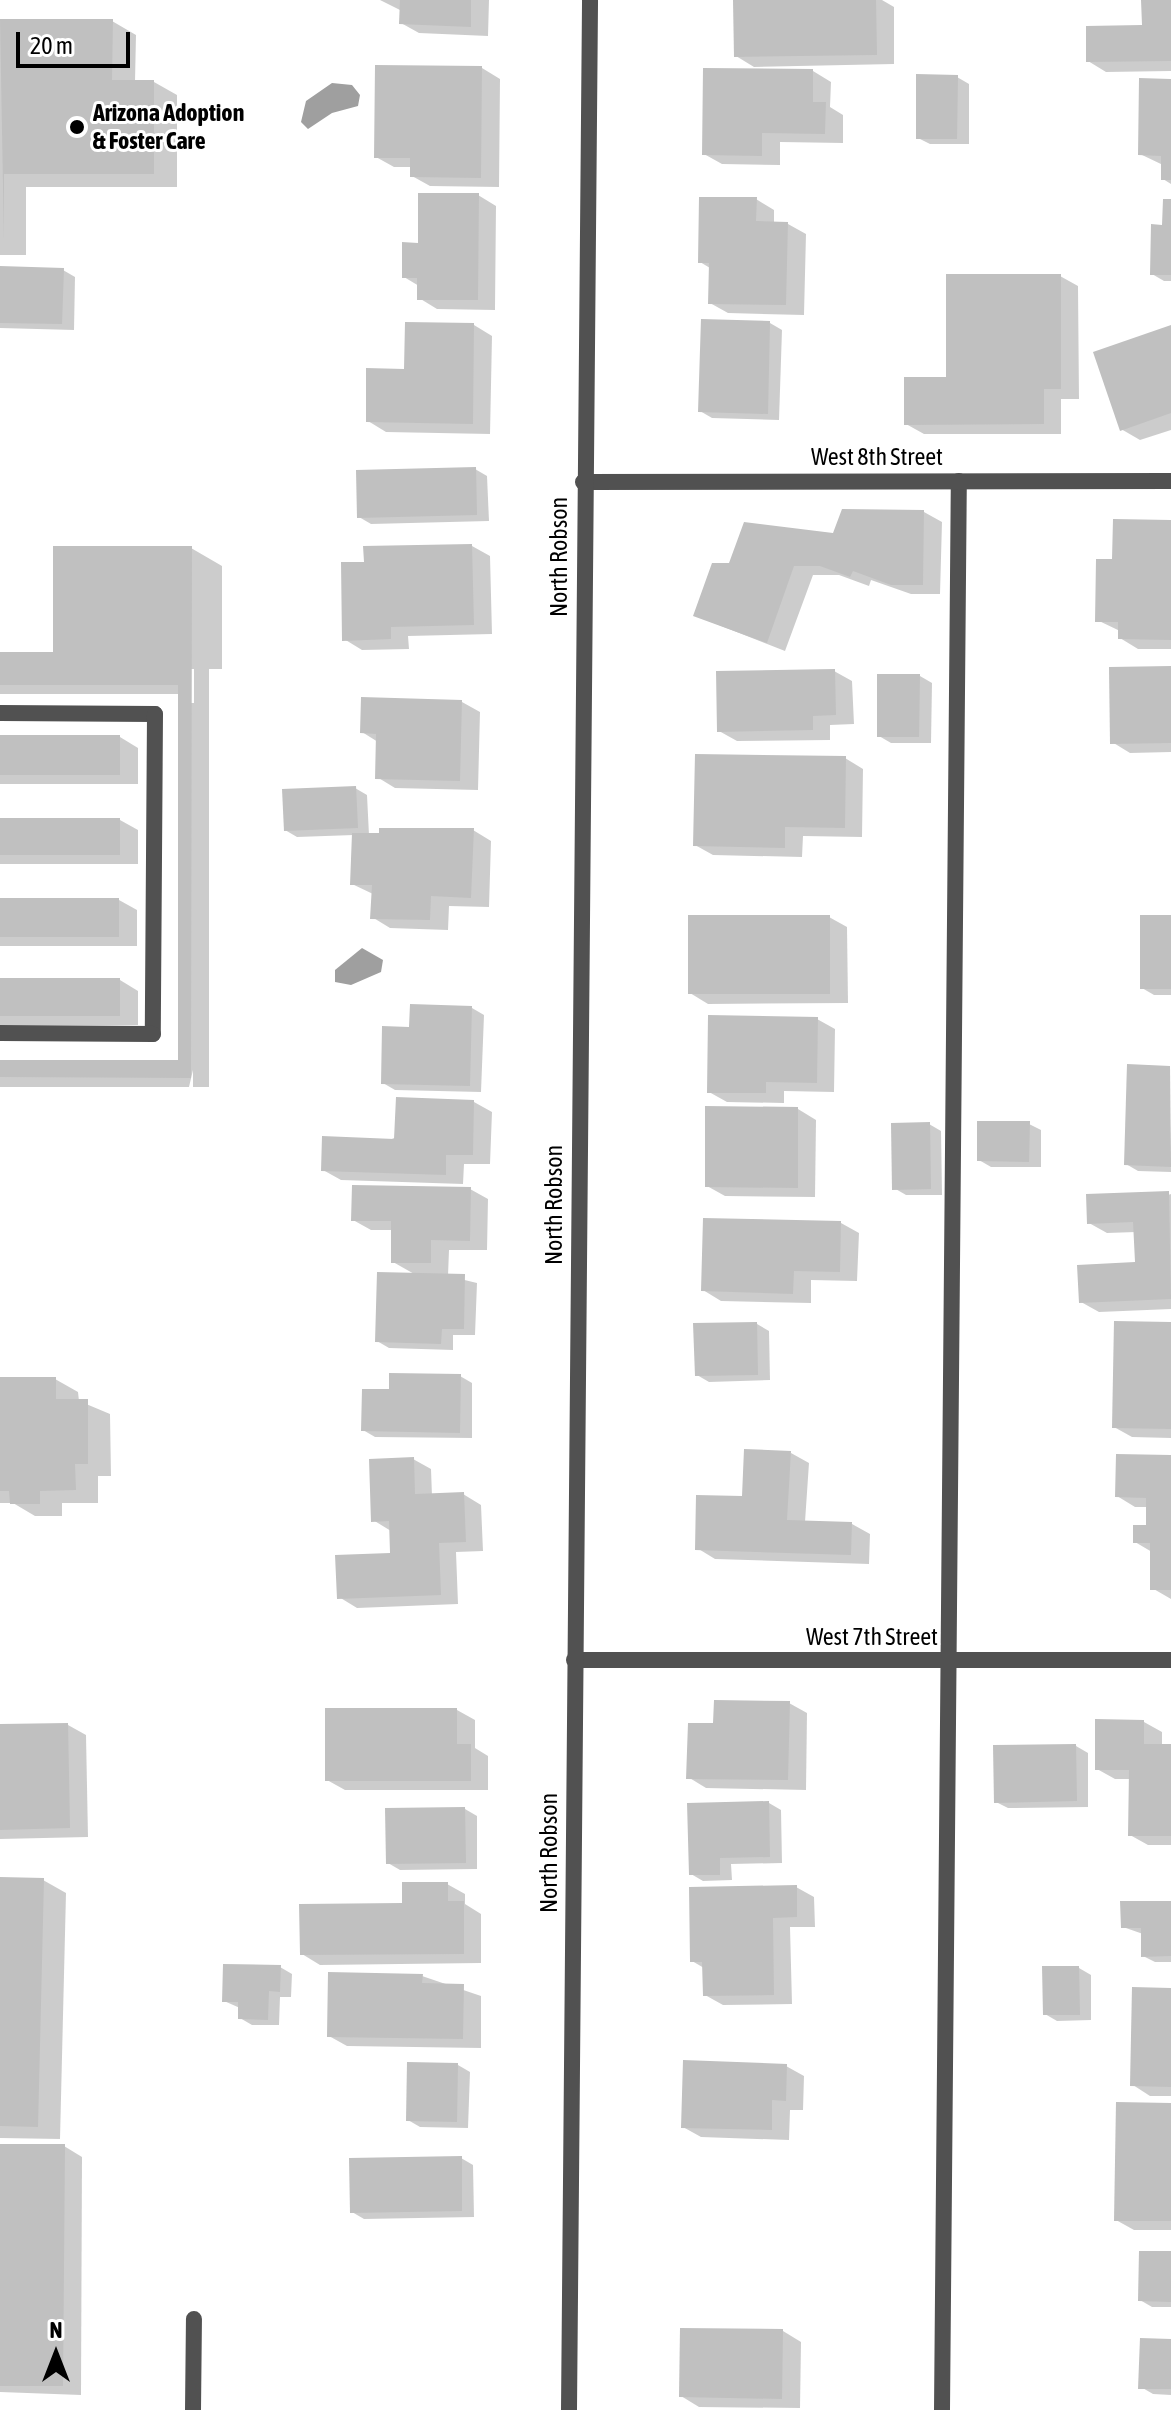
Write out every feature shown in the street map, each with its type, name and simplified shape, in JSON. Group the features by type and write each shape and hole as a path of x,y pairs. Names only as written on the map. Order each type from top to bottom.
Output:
{"street":[{"name":"North Robson","path":"569,2410 583,482 590,0"},
{"path":"942,2410 959,481"},
{"name":"West 8th Street","path":"583,482 1171,481"},
{"path":"0,713 155,714 153,1034 0,1033"},
{"name":"West 7th Street","path":"574,1660 1171,1660"},
{"path":"193,2410 194,2319"}],"shaded area":[{"path":"332,83 352,85 360,95 358,106 332,113 308,129 301,122 306,101"},
{"path":"362,948 383,960 381,972 351,985 335,982 335,970"}],"building":[{"path":"400,0 471,0 471,27 399,24"},
{"path":"733,0 876,0 877,55 734,57"},
{"path":"1141,0 1171,0 1171,61 1086,62 1086,26 1142,25"},
{"name":"Arizona Adoption & Foster Care","path":"0,19 113,19 112,80 154,80 154,174 4,174 4,242"},
{"path":"375,65 482,66 481,178 410,177 410,158 374,158"},
{"path":"703,68 813,69 813,102 826,102 825,134 762,133 762,156 702,155"},
{"path":"916,74 958,75 957,139 916,139"},
{"path":"1139,78 1171,79 1171,180 1161,180 1161,156 1138,155"},
{"path":"418,193 479,193 478,300 417,300 417,278 402,278 402,242 418,243"},
{"path":"699,197 757,197 756,221 788,222 786,305 708,304 709,263 698,263"},
{"path":"1163,199 1171,199 1171,275 1150,275 1151,224 1162,225"},
{"path":"0,266 64,268 62,324 0,323"},
{"path":"946,274 1061,274 1061,389 1044,389 1044,424 904,425 904,377 946,377"},
{"path":"701,319 770,321 768,414 698,412"},
{"path":"405,322 474,323 473,424 366,422 366,368 404,369"},
{"path":"1171,325 1171,413 1120,431 1093,352"},
{"path":"476,467 477,515 357,518 356,470"},
{"path":"842,509 924,510 923,585 891,585 853,571 850,577 820,566 794,566 767,643 693,616 712,563 729,563 744,522 833,533"},
{"path":"1113,519 1171,520 1171,640 1118,639 1118,622 1095,622 1096,559 1112,559"},
{"path":"472,544 474,625 391,627 391,639 342,641 341,562 364,562 363,546"},
{"path":"53,546 192,546 191,1078 0,1077 0,1060 178,1060 178,685 0,685 0,652 53,652"},
{"path":"1171,666 1171,743 1110,744 1109,667"},
{"path":"835,669 836,715 813,716 813,730 717,732 716,671"},
{"path":"877,674 920,674 919,737 877,737"},
{"path":"361,697 462,700 460,781 375,779 376,734 360,733"},
{"path":"0,735 120,735 120,775 0,775"},
{"path":"695,754 846,756 845,828 785,827 785,848 693,846"},
{"path":"356,786 358,828 284,831 282,789"},
{"path":"0,818 120,818 120,855 0,855"},
{"path":"379,828 474,828 471,898 431,896 430,920 370,919 372,885 350,885 352,833 379,833"},
{"path":"0,898 119,898 119,937 0,937"},
{"path":"688,915 830,915 830,994 688,994"},
{"path":"1140,915 1171,915 1171,989 1140,989"},
{"path":"0,978 120,978 120,1016 0,1016"},
{"path":"410,1004 472,1006 470,1086 381,1084 382,1026 409,1027"},
{"path":"708,1015 818,1017 817,1083 766,1082 766,1093 707,1093"},
{"path":"1127,1064 1170,1066 1171,1167 1124,1165"},
{"path":"396,1097 474,1100 473,1155 446,1155 446,1175 321,1171 322,1136 394,1139"},
{"path":"705,1106 798,1107 798,1188 705,1187"},
{"path":"977,1121 1030,1121 1029,1162 977,1161"},
{"path":"930,1122 931,1189 892,1190 891,1123"},
{"path":"352,1185 471,1187 470,1241 431,1240 431,1263 391,1263 391,1221 351,1221"},
{"path":"1169,1191 1171,1299 1079,1303 1077,1265 1135,1262 1133,1222 1087,1224 1086,1194"},
{"path":"703,1218 841,1221 840,1272 794,1271 793,1294 701,1291"},
{"path":"377,1272 465,1274 464,1329 442,1329 441,1344 375,1342"},
{"path":"1114,1321 1171,1322 1171,1429 1112,1428"},
{"path":"757,1322 758,1375 695,1376 693,1323"},
{"path":"389,1373 461,1374 460,1433 361,1431 362,1389 389,1389"},
{"path":"0,1377 56,1377 56,1399 88,1399 88,1464 75,1464 76,1490 40,1491 40,1504 10,1504 9,1491 0,1491"},
{"path":"744,1449 791,1451 787,1520 852,1522 851,1555 695,1550 696,1495 742,1496"},
{"path":"1116,1454 1171,1455 1171,1590 1150,1590 1150,1543 1133,1543 1133,1525 1146,1525 1146,1498 1115,1497"},
{"path":"414,1457 415,1494 464,1492 466,1542 439,1543 441,1595 337,1599 335,1555 390,1553 389,1521 371,1522 369,1459"},
{"path":"714,1700 790,1701 788,1780 686,1779 688,1723 713,1723"},
{"path":"325,1708 457,1708 457,1744 471,1744 471,1781 325,1781"},
{"path":"1095,1719 1144,1720 1144,1744 1171,1744 1171,1836 1128,1836 1129,1770 1095,1770"},
{"path":"68,1723 70,1828 0,1830 0,1724"},
{"path":"1076,1744 1077,1801 994,1803 993,1745"},
{"path":"769,1801 770,1857 720,1858 720,1875 689,1875 687,1803"},
{"path":"465,1807 466,1863 386,1864 385,1808"},
{"path":"0,1877 44,1878 38,2127 0,2126"},
{"path":"402,1882 448,1882 448,1901 464,1901 464,1954 300,1955 299,1904 402,1903"},
{"path":"797,1885 797,1917 773,1918 774,1995 703,1996 702,1962 690,1962 689,1887"},
{"path":"1120,1901 1171,1901 1171,1956 1141,1957 1141,1928 1121,1928"},
{"path":"223,1964 281,1965 280,1992 269,1991 268,2020 238,2019 238,2002 222,2002"},
{"path":"1042,1966 1079,1966 1080,2015 1043,2015"},
{"path":"328,1972 423,1974 422,1983 464,1984 463,2039 327,2037"},
{"path":"1132,1987 1171,1988 1171,2087 1130,2086"},
{"path":"683,2060 787,2064 786,2101 772,2100 772,2130 681,2128"},
{"path":"407,2062 458,2063 457,2122 406,2121"},
{"path":"1116,2102 1171,2103 1171,2221 1114,2221"},
{"path":"0,2144 65,2144 63,2386 0,2386"},
{"path":"462,2156 462,2211 350,2213 349,2158"},
{"path":"1139,2251 1171,2251 1171,2302 1138,2301"},
{"path":"680,2328 783,2329 782,2399 679,2397"},
{"path":"1140,2338 1171,2339 1171,2389 1138,2389"}],"place":[{"name":"Arizona Adoption & Foster Care","path":"77,127"}]}
